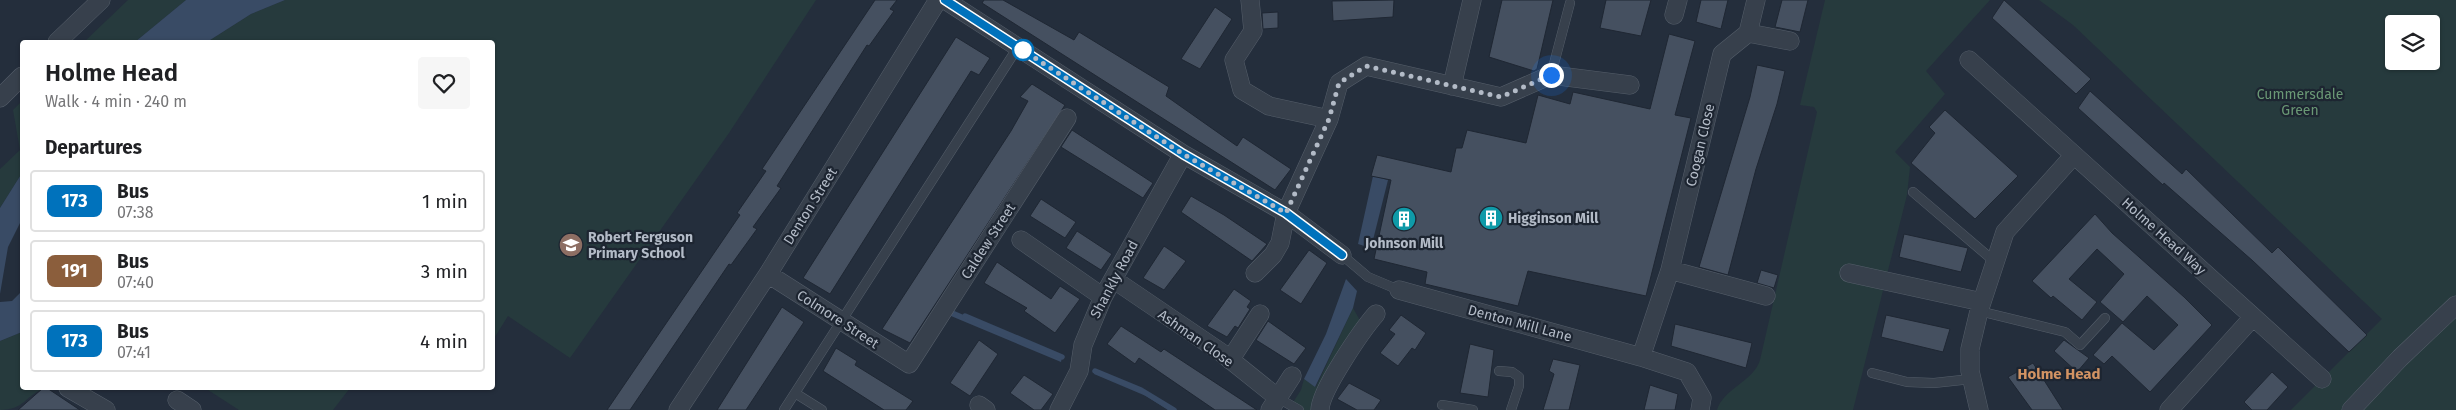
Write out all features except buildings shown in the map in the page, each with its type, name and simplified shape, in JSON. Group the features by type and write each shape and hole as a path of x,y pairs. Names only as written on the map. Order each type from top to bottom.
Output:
{"street":[{"path":"59,40 101,0"},
{"name":"Denton Street","path":"678,410 768,274 938,0"},
{"path":"945,0 1183,154 1286,213 1342,255"},
{"path":"1250,0 1253,31 1234,60 1242,90 1268,106 1329,119"},
{"path":"1452,86 1472,0"},
{"path":"1756,0 1748,33 1790,41"},
{"name":"Coogan Close","path":"1641,357 1670,270 1722,54 1748,33"},
{"name":"Holme Head Way","path":"1970,60 2322,379"},
{"path":"1255,273 1273,255 1280,243 1286,213 1329,119 1339,83 1366,66 1501,97 1551,75 1630,85"},
{"path":"0,98 20,78"},
{"name":"Caldew Street","path":"909,364 1067,118"},
{"name":"Shankly Road","path":"1059,410 1076,378 1083,344 1103,297 1183,154"},
{"path":"1979,410 1971,379 1970,349 1980,307 2004,232 2074,155"},
{"path":"1021,240 1103,297"},
{"path":"1670,270 1766,296"},
{"path":"1849,273 1980,307"},
{"name":"Colmore Street","path":"768,274 909,364"},
{"name":"Ashman Close","path":"1113,279 1230,360 1274,404"},
{"name":"Denton Mill Lane","path":"1399,290 1641,357"},
{"path":"2351,410 2400,358 2456,305"},
{"path":"1230,360 1260,314"},
{"path":"1320,410 1326,391 1366,326 1376,314"},
{"path":"2169,410 2253,317"},
{"path":"1641,357 1687,372 1702,398 1700,410"},
{"path":"1274,404 1292,376"},
{"path":"71,390 106,410"},
{"path":"177,400 192,410"}],"lane":[{"path":"1551,75 1570,3"},
{"path":"784,410 1018,47"},
{"path":"1913,192 1995,262"},
{"path":"1342,255 1368,277 1399,290"},
{"path":"1980,307 2065,332 2080,345 2105,318"},
{"path":"1498,371 1512,372 1519,377 1519,386 1511,410"},
{"path":"1872,373 1907,382 1934,383 1971,379"},
{"path":"795,392 822,410"},
{"path":"1274,404 1299,410"},
{"path":"1442,405 1473,410"}],"green space":[{"path":"128,0 186,0 137,40 86,40"},
{"name":"Robert Ferguson Primary School","path":"285,0 816,0 729,133 570,358 508,316 495,337 495,40 210,40 251,14"},
{"path":"1825,0 1990,0 1926,71 1945,94 1895,152 1910,167 1907,195 1853,410 1717,410 1725,396 1752,374 1760,360 1817,112 1814,107 1800,105"},
{"name":"Cummersdale Green","path":"2039,0 2456,0 2456,410 2291,410 2382,319 2073,25"},
{"path":"20,103 20,150 13,110"},
{"path":"20,150 20,176 0,208 0,169"},
{"path":"1353,308 1362,324 1313,410 1288,410 1301,390 1304,379 1316,387"},
{"path":"20,333 20,390 40,390 15,408 0,410 0,341"},
{"path":"208,390 348,390 333,410 239,410"}],"water":[{"path":"186,0 285,0 251,14 210,40 137,40"},
{"path":"20,176 20,223 8,247 0,294 0,208"},
{"path":"1373,176 1388,180 1371,248 1358,244"},
{"path":"1346,279 1357,291 1353,308 1315,387 1304,379 1326,334"},
{"path":"20,293 20,333 0,341 0,302 12,301"},
{"path":"952,310 1062,357 1061,362 951,316"},
{"path":"1095,371 1141,390 1174,410 1168,410 1146,396 1094,374"}],"waterway":[{"path":"965,316 1062,357"},
{"path":"1095,371 1141,390 1174,410"}],"bus line":[{"name":"173","path":"945,0 1183,154 1286,213 1342,255"}],"place":[{"name":"Higginson Mill","path":"1491,218"},
{"name":"Johnson Mill","path":"1404,219"},
{"name":"Robert Ferguson Primary School","path":"571,245"}],"district":[{"name":"Holme Head","path":"2059,374"}],"route":[{"path":"1023,50 1018,47 1183,154 1286,213 1329,119 1339,83 1366,66 1501,97 1551,75"}]}
